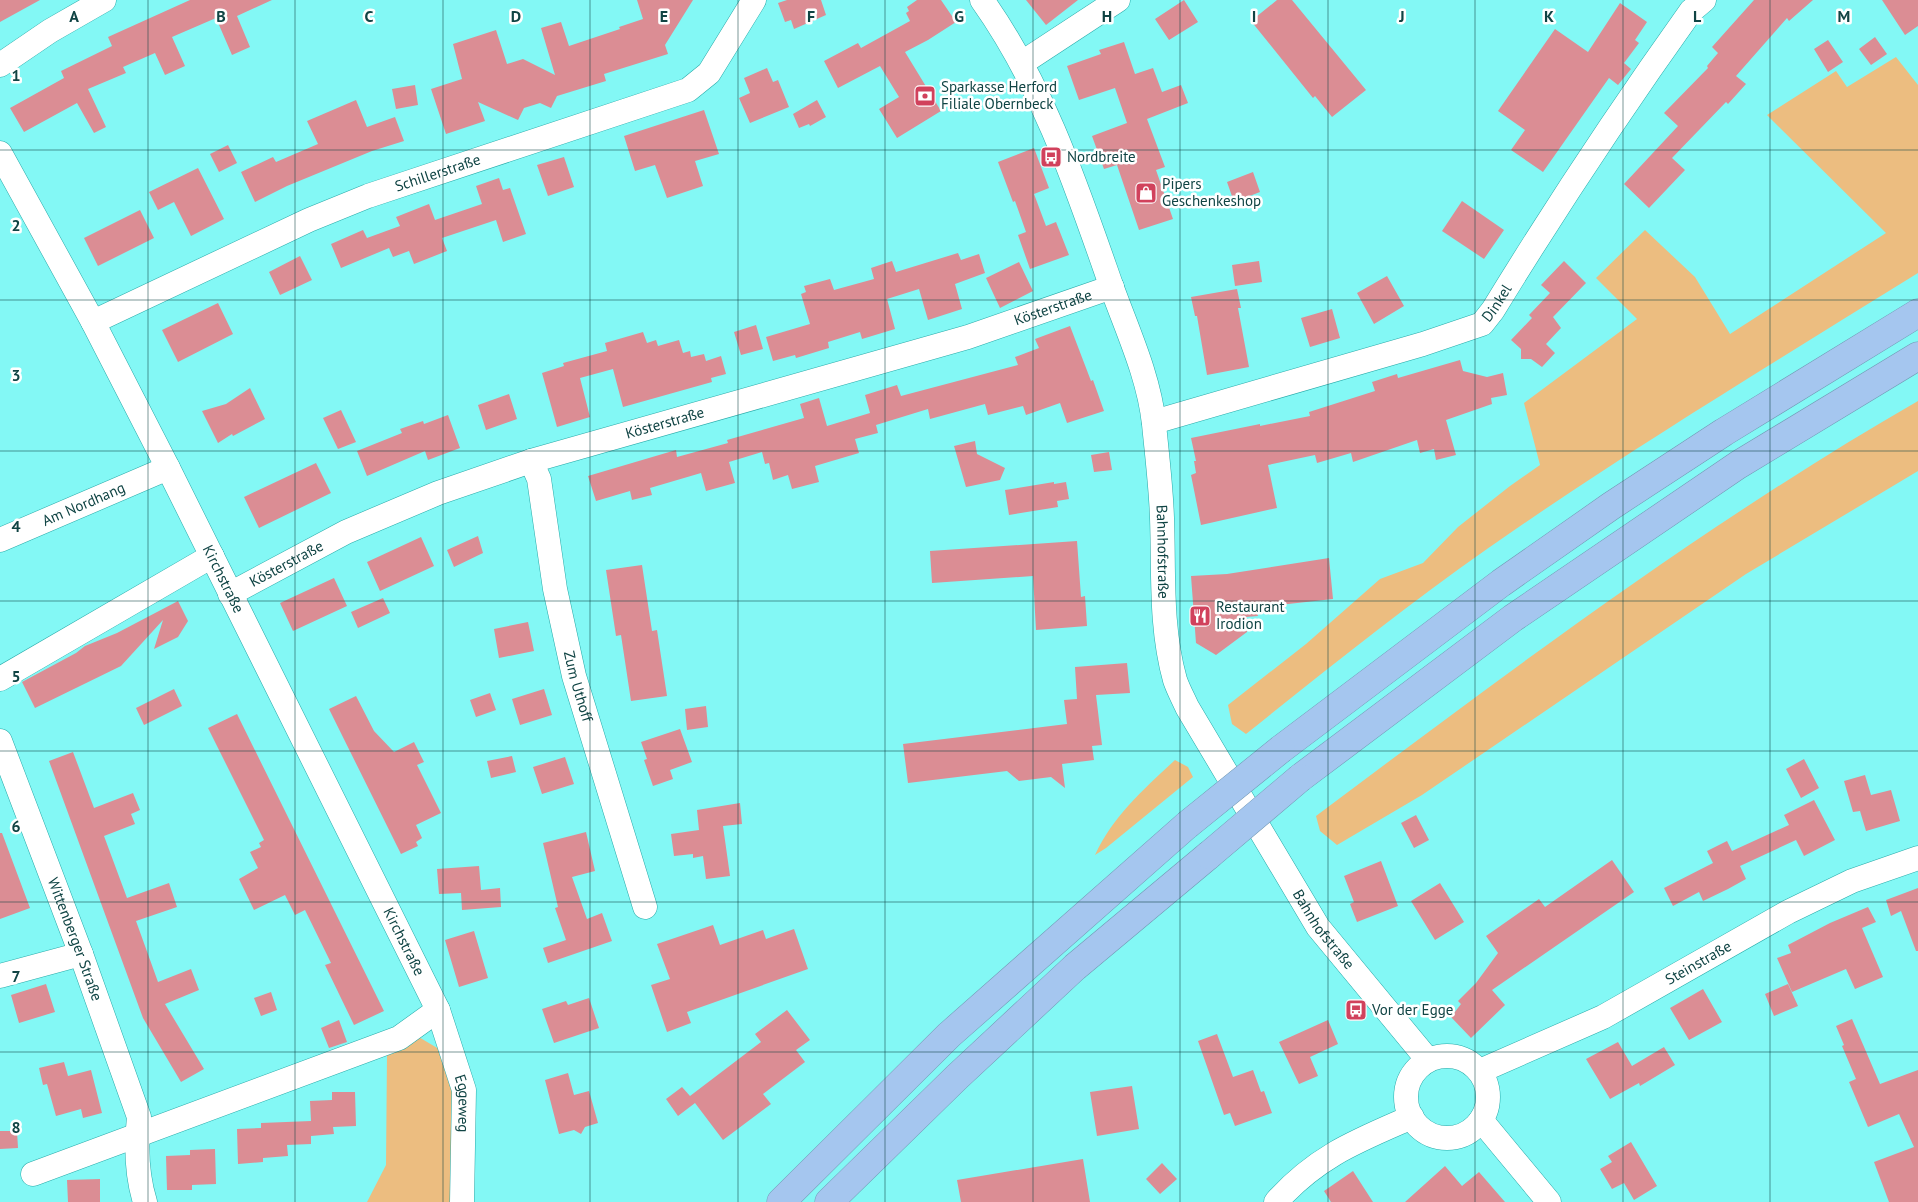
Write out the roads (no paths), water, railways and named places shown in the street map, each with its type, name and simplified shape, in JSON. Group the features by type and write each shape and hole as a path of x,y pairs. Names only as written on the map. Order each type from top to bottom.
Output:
{"highway":[{"path":"781,1202 949,1035 1187,825 1281,749 1500,583 1611,506 1724,432 1918,314"},
{"path":"829,1202 957,1077 1068,974 1300,778 1522,613 1738,465 1918,356"}],"street":[{"path":"0,65 50,31 104,0"},
{"name":"Schillerstraße","path":"93,322 309,220 368,196 688,90 702,81 709,73 754,0"},
{"name":"Bahnhofstraße","path":"982,0 1022,63 1064,153 1146,380 1154,422 1162,516 1164,610 1168,652 1176,682 1187,707 1318,927 1428,1060"},
{"path":"1022,63 1118,0"},
{"name":"Dinkel","path":"1154,422 1404,350 1482,324 1493,310 1558,204 1625,104 1691,11 1704,0"},
{"name":"Kirchstraße","path":"0,153 93,322 168,468 438,1010"},
{"name":"Kösterstraße","path":"230,594 346,532 438,493 531,461 968,337 1112,287"},
{"name":"Zum Uthoff","path":"531,461 539,479 555,589 574,676 645,907"},
{"name":"Am Nordhang","path":"0,540 168,468"},
{"path":"0,678 212,556"},
{"name":"Wittenberger Straße","path":"1,746 81,954 139,1117 137,1134 141,1190 145,1202"},
{"name":"Steinstraße","path":"1480,1071 1603,1017 1796,908 1852,881 1918,858"},
{"path":"0,976 81,954"},
{"path":"33,1174 399,1038 438,1010"},
{"name":"Eggeweg","path":"438,1010 464,1090 462,1202"},
{"path":"1438,1056 1450,1056 1462,1058 1472,1063 1480,1071 1486,1083 1489,1096 1487,1109 1481,1120 1472,1130 1459,1136 1445,1138 1432,1135 1420,1128 1412,1117 1407,1105 1406,1092 1417,1068 1438,1056"},
{"path":"1276,1202 1307,1172 1343,1148 1412,1117"},
{"path":"1481,1120 1549,1202"}],"place":[{"name":"Sparkasse Herford Filiale Obernbeck","path":"925,96"},
{"name":"Nordbreite","path":"1051,157"},
{"name":"Pipers Geschenkeshop","path":"1146,193"},
{"name":"Restaurant Irodion","path":"1200,616"},
{"name":"Vor der Egge","path":"1356,1010"}]}
